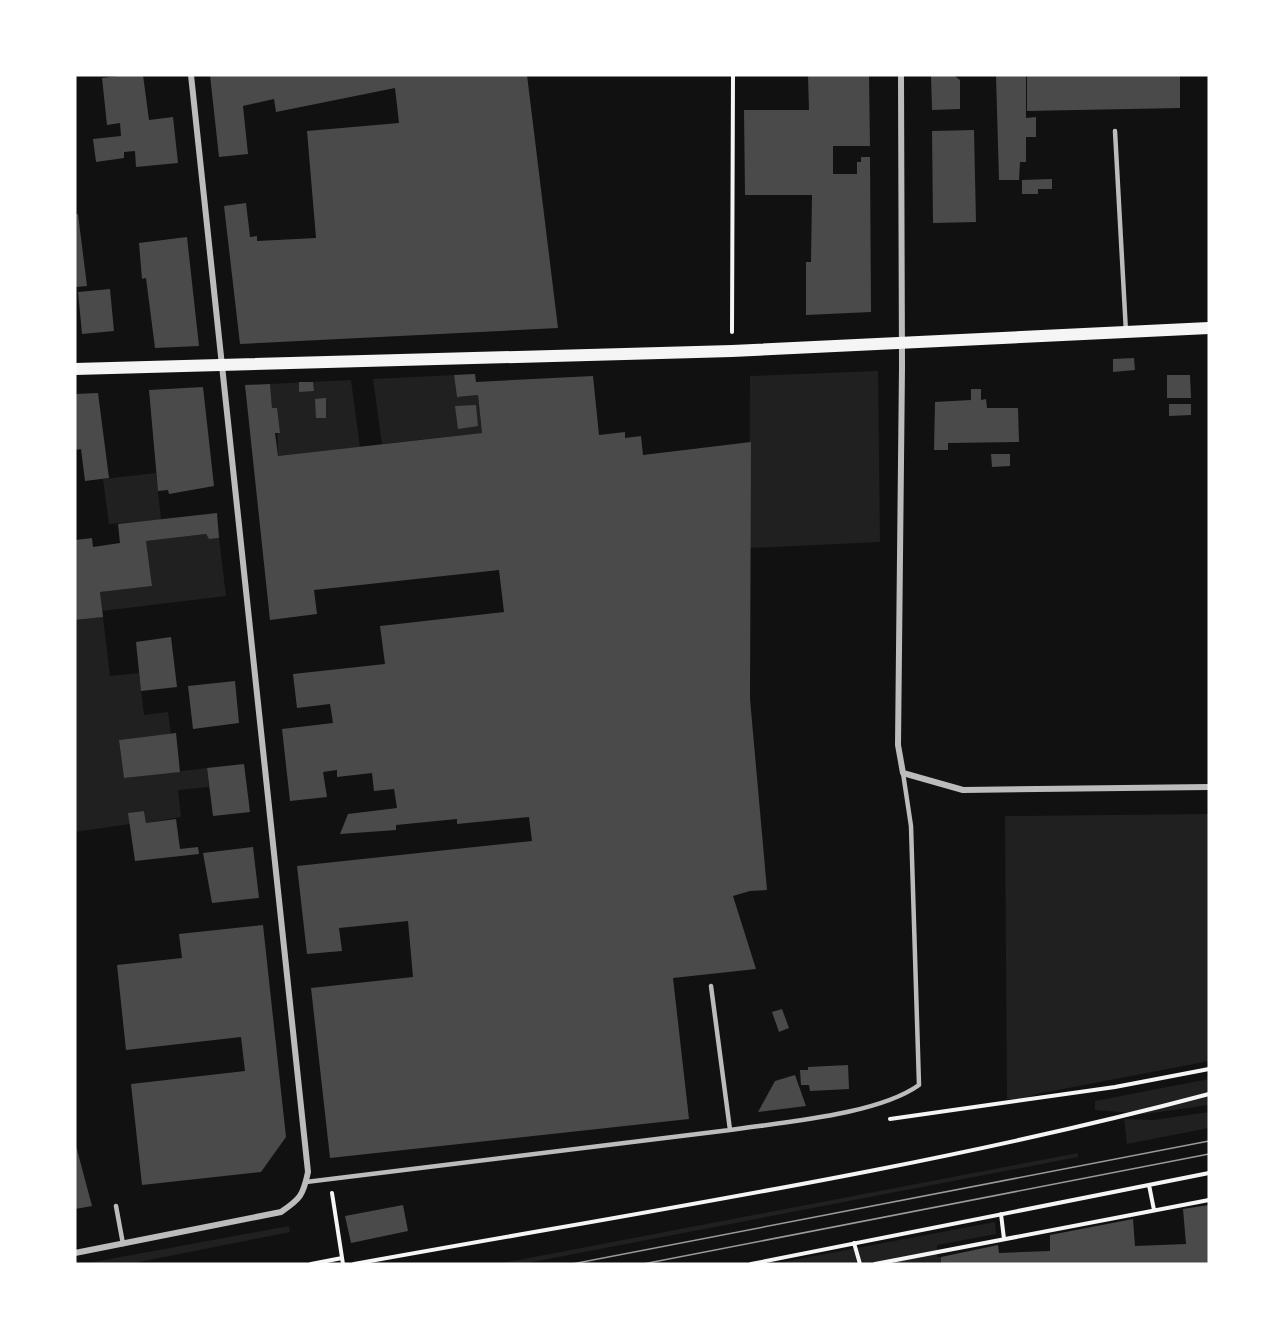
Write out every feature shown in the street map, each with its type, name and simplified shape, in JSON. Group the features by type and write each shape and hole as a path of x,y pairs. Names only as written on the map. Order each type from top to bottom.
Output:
{"main road":[{"path":"75,369 732,351 902,341 1209,328"}],"street":[{"path":"75,1253 281,1212 298,1200 306,1182 306,1148 224,365 191,75"},
{"path":"901,75 902,341 898,745 903,772 963,790 1209,787"}],"lane":[{"path":"1116,131 1126,332"},
{"path":"306,1182 730,1130 831,1114 906,1094 919,1084 911,826 903,772"},
{"path":"711,986 730,1130"},
{"path":"116,1206 123,1244"}],"path":[{"path":"732,351 733,75"},
{"path":"354,1264 811,1184 1089,1126 1209,1094"},
{"path":"752,1264 1209,1173"},
{"path":"329,1179 343,1264"},
{"path":"1149,1185 1154,1210"},
{"path":"875,1264 1209,1200"},
{"path":"1001,1214 1004,1239"},
{"path":"854,1243 860,1264"},
{"path":"311,1264 342,1258"}],"shaded area":[{"path":"878,371 880,542 749,548 750,376"},
{"path":"454,375 457,397 478,395 482,433 382,444 373,379"},
{"path":"351,380 360,447 278,456 277,408 272,408 270,384"},
{"path":"156,473 161,520 109,524 103,479"},
{"path":"206,534 209,539 219,538 226,596 102,611 100,592 152,586 146,541"},
{"path":"103,617 110,676 139,673 144,715 168,712 171,734 119,740 124,778 207,768 209,787 178,790 181,817 146,823 144,811 129,813 130,824 75,832 75,620"},
{"path":"1209,814 1209,1061 1037,1094 1025,1099 1007,1099 1005,816"},
{"path":"1209,1079 1209,1105 1145,1114 1095,1110 1095,1101"},
{"path":"1209,1112 1209,1128 1127,1144 1124,1119 1154,1120"},
{"path":"1078,1153 1078,1157 522,1264 498,1264"},
{"path":"995,1222 996,1234 937,1245 937,1257 941,1257 941,1264 772,1264"},
{"path":"289,1226 290,1232 129,1264 83,1264"}],"building":[{"path":"143,75 149,120 173,117 178,163 136,167 135,151 124,152 124,158 96,162 93,139 121,136 120,123 107,125 102,78"},
{"path":"210,75 527,75 558,328 240,344 224,206 246,203 250,237 257,236 257,241 316,238 307,131 399,123 395,88 276,112 274,99 243,106 248,154 219,157"},
{"path":"808,75 869,75 870,146 833,146 833,174 857,174 857,162 861,162 861,157 870,157 871,312 806,315 806,262 811,262 812,195 745,195 744,110 809,110"},
{"path":"996,75 1026,75 1026,118 1036,117 1036,137 1026,137 1026,162 1020,162 1019,180 999,180"},
{"path":"1027,75 1180,75 1180,108 1027,111"},
{"path":"931,76 955,76 960,80 960,109 932,110"},
{"path":"974,130 976,222 933,223 932,131"},
{"path":"1052,179 1052,189 1038,189 1038,194 1022,194 1022,180"},
{"path":"75,214 78,214 87,286 75,287"},
{"path":"187,237 199,346 155,348 146,278 142,279 139,243"},
{"path":"110,289 114,331 82,334 78,292"},
{"path":"1134,358 1135,370 1113,372 1113,359"},
{"path":"475,374 476,382 593,376 599,435 625,432 625,438 641,436 643,455 751,442 750,699 767,890 750,891 733,896 756,969 673,978 689,1119 330,1158 311,988 413,977 408,921 339,928 342,951 307,954 297,866 532,841 529,817 457,824 457,819 396,825 396,830 340,834 348,814 397,808 394,789 374,791 372,773 337,777 337,770 323,772 327,797 290,801 282,729 333,723 330,704 297,708 293,674 385,664 380,626 504,612 499,570 314,590 317,614 270,620 245,385 270,384 272,408 277,408 280,433 275,433 278,456 482,433 478,395 457,397 454,375"},
{"path":"1167,375 1190,375 1191,398 1167,398"},
{"path":"299,382 313,382 314,391 299,392"},
{"path":"203,387 214,486 169,494 168,490 158,491 149,390"},
{"path":"971,389 981,389 981,400 986,399 987,408 1018,408 1019,442 948,443 948,450 934,450 935,402 971,400"},
{"path":"98,393 109,478 85,481 81,449 75,450 75,394"},
{"path":"326,398 326,418 316,418 315,399"},
{"path":"1169,404 1191,404 1191,415 1169,416"},
{"path":"476,405 478,426 458,429 455,406"},
{"path":"991,454 1010,454 1010,466 992,467"},
{"path":"217,513 219,538 209,539 206,534 146,541 152,586 100,592 103,617 75,620 75,540 92,538 93,547 120,543 118,524"},
{"path":"171,637 177,687 141,691 136,642"},
{"path":"235,681 239,723 193,729 188,686"},
{"path":"176,733 180,772 124,778 119,740"},
{"path":"244,764 250,812 213,816 207,768"},
{"path":"144,811 146,823 176,819 180,849 198,847 199,854 135,861 128,813"},
{"path":"253,847 259,898 212,903 203,853"},
{"path":"263,925 286,1137 261,1172 142,1185 131,1084 245,1071 241,1037 126,1050 117,965 182,958 179,934"},
{"path":"782,1009 789,1028 779,1032 772,1012"},
{"path":"848,1065 849,1089 810,1091 809,1085 801,1085 800,1070 808,1070 808,1067"},
{"path":"795,1075 806,1106 758,1112 775,1081"},
{"path":"75,1142 92,1206 75,1209"},
{"path":"403,1205 408,1231 351,1243 345,1216"},
{"path":"1209,1205 1209,1264 941,1264 941,1257 998,1245 999,1253 1050,1251 1050,1235 1133,1219 1135,1246 1186,1244 1183,1209"}],"tram line":[{"path":"572,1264 1209,1141"},
{"path":"643,1264 1209,1154"}]}
